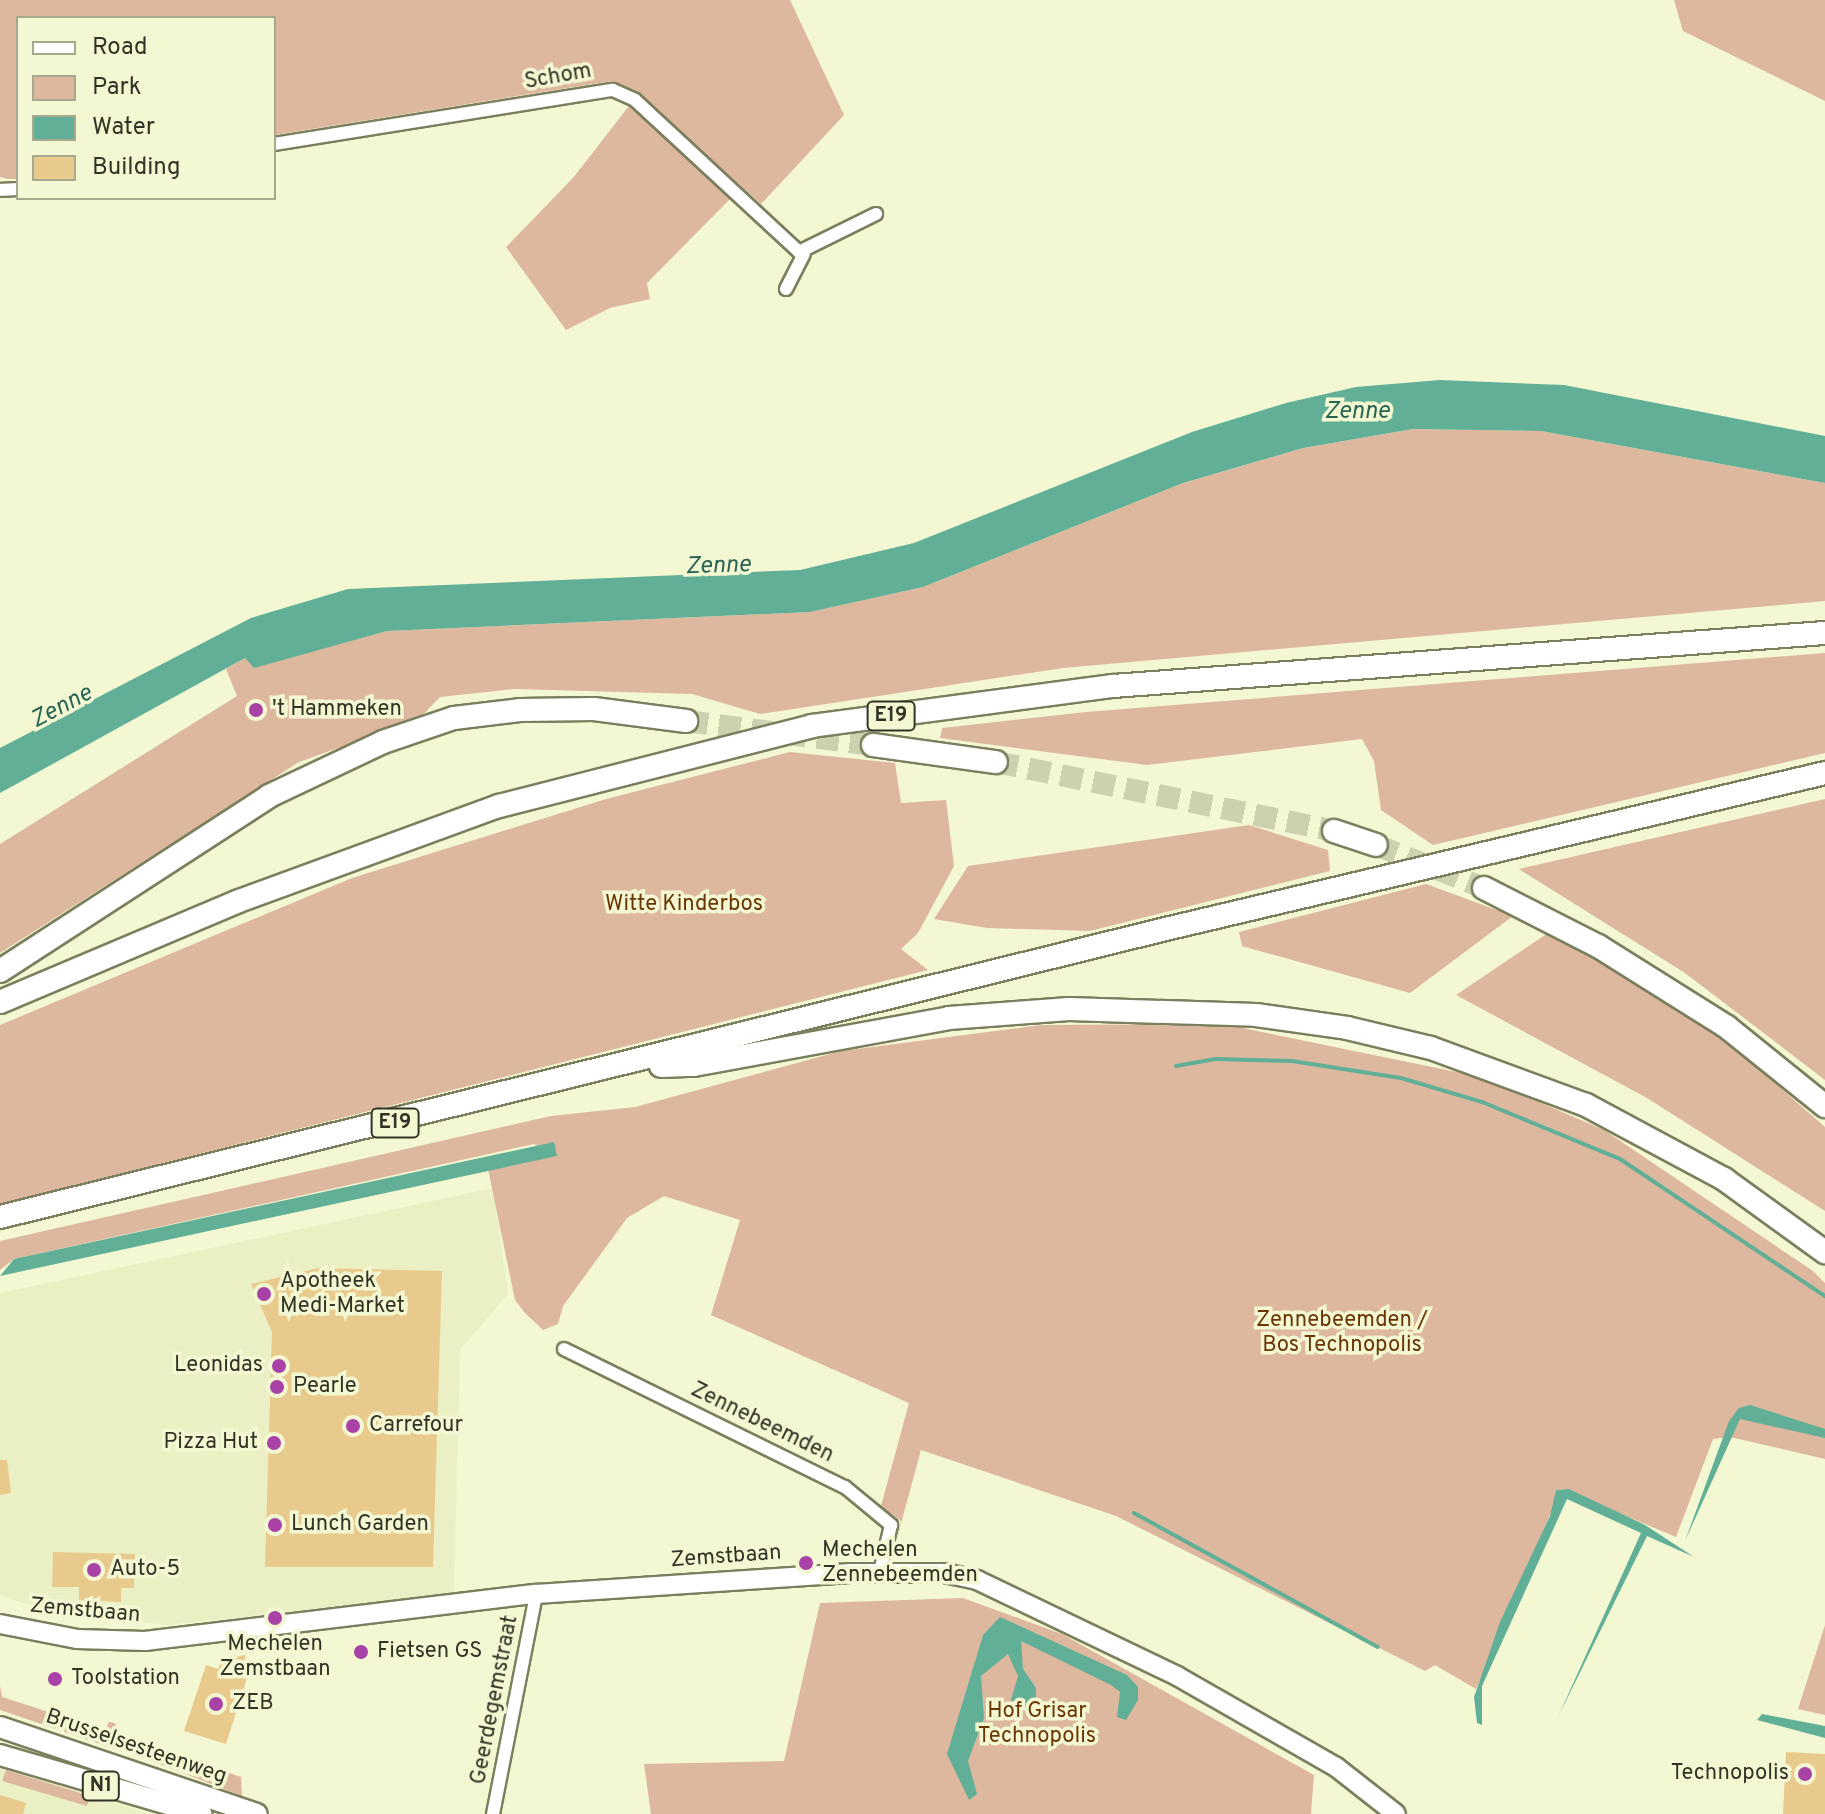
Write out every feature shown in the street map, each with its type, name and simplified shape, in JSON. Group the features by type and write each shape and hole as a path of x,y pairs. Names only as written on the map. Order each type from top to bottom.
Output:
{"highway":[{"name":"E19","path":"0,1002 239,901 499,806 812,726 1113,686 1825,633"},
{"path":"0,971 269,796 383,742 454,718 520,710 594,709 686,721"},
{"path":"873,745 996,762"},
{"name":"E19","path":"0,1217 624,1066 1183,924 1825,773"},
{"path":"1334,831 1376,845"},
{"path":"1484,888 1598,946 1727,1027 1825,1106"},
{"path":"624,1066 694,1065 949,1018 1069,1009 1256,1015 1347,1028 1431,1048 1586,1105 1724,1179 1825,1252"}],"main road":[{"name":"Brusselsesteenweg","path":"0,1727 257,1814"},
{"name":"Brusselsesteenweg","path":"0,1755 202,1814"}],"street":[{"name":"Schom","path":"276,144 613,90 635,100 804,254"},
{"path":"786,289 804,254 876,214"},
{"name":"Zennebeemden","path":"564,1349 845,1487 891,1525 880,1572"},
{"name":"Zemstbaan","path":"0,1624 77,1639 157,1640 536,1594 880,1572 977,1580 1075,1626 1282,1735 1396,1814"},
{"name":"Geerdegemstraat","path":"493,1814 536,1594"}],"shaded area":[{"path":"493,1188 508,1294 460,1350 454,1593 168,1625 52,1613 0,1595 0,1293"},
{"path":"0,1768 6,1769 149,1814 0,1814"}],"green space":[{"path":"0,0 790,0 844,115 761,204 633,90 612,81 276,135 276,16 16,16 16,179 0,177"},
{"path":"1674,0 1825,0 1825,101 1683,31"},
{"path":"632,102 734,195 647,283 650,299 610,308 566,330 506,247 573,178"},
{"path":"1413,429 1541,431 1825,483 1825,601 1063,668 760,714 692,694 514,689 440,697 419,719 299,762 0,953 0,844 237,696 226,669 245,658 254,667 387,631 810,612 923,587 1183,483 1303,448"},
{"path":"1825,653 1825,753 1433,845 1381,810 1374,761 1362,739 1147,765 940,738 942,728 1086,712"},
{"name":"Witte Kinderbos","path":"790,752 895,763 901,803 946,800 954,866 918,933 901,949 928,970 0,1204 0,1025 352,878 606,799"},
{"path":"1825,799 1825,1080 1685,973 1519,869"},
{"path":"1249,825 1328,850 1330,871 1090,931 987,928 934,919 968,866"},
{"path":"1426,884 1513,916 1410,993 1242,946 1239,932"},
{"path":"1551,931 1704,1021 1825,1127 1825,1211 1647,1098 1456,995"},
{"name":"Zennebeemden / Bos Technopolis","path":"1223,1024 1481,1077 1604,1130 1813,1271 1825,1283 1825,1459 1730,1437 1713,1439 1676,1537 1561,1489 1476,1689 1435,1665 1425,1671 1116,1516 921,1450 893,1553 901,1521 881,1506 909,1403 711,1315 740,1220 664,1196 627,1218 563,1306 558,1324 543,1330 525,1313 515,1300 488,1169 556,1156 534,1144 14,1259 0,1270 0,1241 551,1116 635,1107 841,1051 1041,1025"},
{"name":"Hof Grisar Technopolis","path":"963,1598 1062,1634 1314,1775 1311,1814 651,1814 644,1764 784,1761 820,1603"},
{"path":"1825,1625 1825,1715 1798,1709"},
{"path":"0,1686 2,1697 105,1730 109,1722 115,1723 118,1750 0,1710"},
{"path":"139,1741 241,1777 242,1796 134,1754"},
{"path":"6,1770 90,1796 87,1806 2,1781"}],"water":[{"name":"Zenne","path":"1440,380 1564,385 1825,436 1825,483 1541,431 1413,429 1303,448 1183,483 923,587 810,612 387,631 254,668 245,658 0,793 0,748 251,618 348,589 800,570 914,543 1192,432 1286,403 1356,387"},
{"path":"554,1142 557,1156 0,1276 14,1259"},
{"path":"1750,1405 1825,1429 1825,1438 1740,1419 1685,1541 1729,1421 1739,1408"},
{"path":"1569,1489 1645,1525 1694,1557 1647,1536 1558,1717 1641,1533 1567,1499 1482,1686 1482,1725 1477,1723 1474,1697 1500,1622 1550,1516 1556,1490"},
{"path":"1000,1617 1127,1675 1138,1687 1138,1700 1126,1720 1117,1717 1120,1692 1021,1641 1023,1669 1036,1688 1036,1704 1023,1710 1011,1700 1018,1676 1008,1654 981,1676 984,1718 968,1761 977,1794 969,1800 947,1754 983,1635"},
{"path":"1762,1714 1825,1726 1825,1738 1757,1720"}],"building":[{"name":"Carrefour","path":"318,1268 442,1271 433,1567 265,1567 272,1332 251,1284"},
{"path":"0,1460 7,1460 11,1493 0,1495"},
{"name":"Auto-5","path":"53,1552 135,1554 134,1588 121,1588 121,1602 79,1600 79,1587 52,1587"},
{"name":"ZEB","path":"245,1655 248,1675 226,1744 184,1731 206,1665 218,1669 222,1659"},
{"name":"Technopolis","path":"1786,1752 1825,1754 1825,1814 1783,1814"},
{"path":"0,1795 26,1803 23,1814 0,1814"}],"waterway":[{"path":"1176,1066 1215,1059 1292,1061 1401,1078 1482,1102 1620,1159 1825,1296"},
{"path":"1134,1513 1378,1647"}],"tunnel":[{"path":"686,721 873,745"},
{"path":"996,762 1334,831"},
{"path":"1376,845 1484,888"}],"place":[{"name":"'t Hammeken","path":"256,710"},
{"name":"Apotheek Medi-Market","path":"264,1294"},
{"name":"Leonidas","path":"279,1366"},
{"name":"Pearle","path":"277,1387"},
{"name":"Carrefour","path":"353,1426"},
{"name":"Pizza Hut","path":"274,1443"},
{"name":"Lunch Garden","path":"275,1525"},
{"name":"Mechelen Zennebeemden","path":"806,1563"},
{"name":"Auto-5","path":"94,1570"},
{"name":"Mechelen Zemstbaan","path":"275,1618"},
{"name":"Fietsen GS","path":"361,1652"},
{"name":"Toolstation","path":"55,1679"},
{"name":"ZEB","path":"216,1704"},
{"name":"Technopolis","path":"1805,1774"}]}
